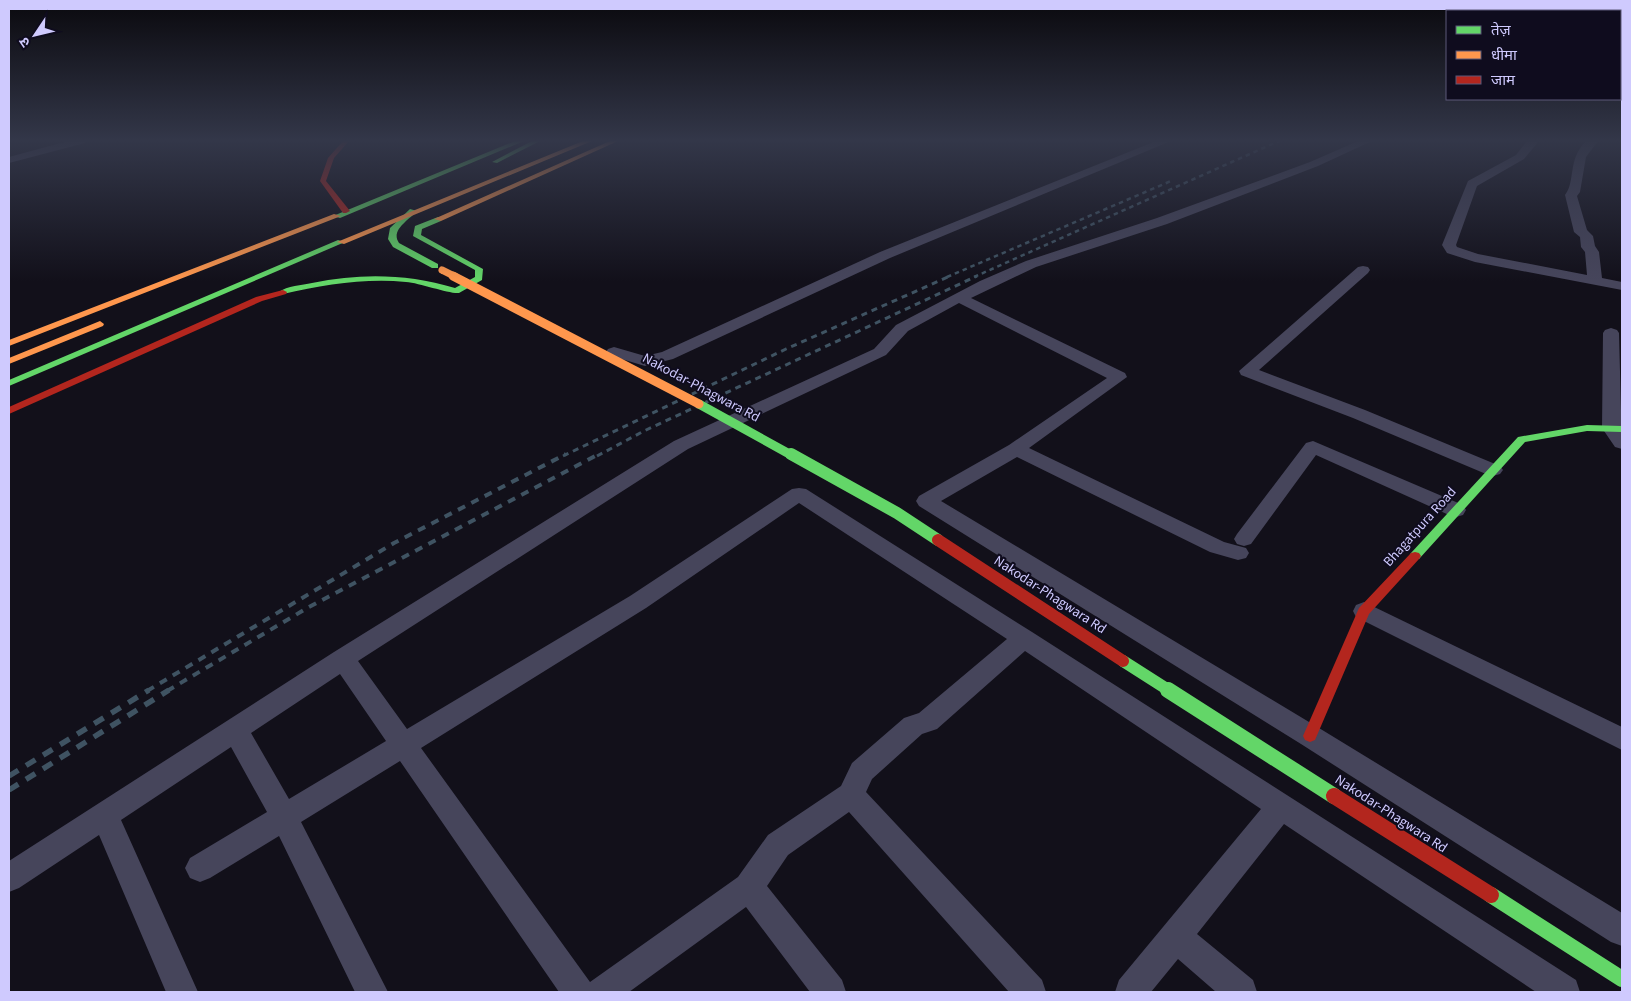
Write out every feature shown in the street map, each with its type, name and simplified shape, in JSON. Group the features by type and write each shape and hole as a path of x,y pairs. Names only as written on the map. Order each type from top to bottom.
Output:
{"main road":[{"path":"328,188 346,211"},
{"path":"9,343 328,220 404,188"},
{"path":"242,265 434,188"},
{"path":"9,383 470,188"},
{"path":"9,411 259,299 294,288 353,278 408,278 456,291 479,278 479,269 417,236 418,228 509,188"},
{"name":"Nakodar-Phagwara Rd","path":"413,211 393,230 392,239 396,245 616,359 897,513 1052,615 1622,979"},
{"path":"414,266 442,270"},
{"path":"238,285 303,272"},
{"path":"9,399 279,282"},
{"path":"9,361 108,321"},
{"name":"Bhagatpura Road","path":"1310,736 1364,611 1522,438 1587,428 1617,428"}],"street":[{"path":"456,291 580,342 645,361 667,356 885,255 1051,188"},
{"path":"9,878 343,659 681,446 880,352 902,328 985,284 1031,264 1162,221 1251,188"},
{"path":"1471,188 1449,245 1452,250 1475,258 1622,286"},
{"path":"1574,188 1571,195 1581,232 1586,236 1588,247 1592,252 1595,281"},
{"path":"1363,270 1247,371 1359,414 1493,470"},
{"path":"960,298 1119,377 1016,449 926,501 1310,736 1622,931"},
{"path":"1611,333 1617,428 1622,443"},
{"path":"1016,449 1217,547 1241,546 1313,447 1456,510"},
{"path":"200,868 638,602 799,494 1024,638 1564,992"},
{"path":"1364,611 1622,739"},
{"path":"602,992 749,887 778,845 851,795 862,771 913,726 928,721 1024,638"},
{"path":"343,659 578,992"},
{"path":"235,730 284,817 372,992"},
{"path":"851,795 1030,992"},
{"path":"1131,992 1280,807"},
{"path":"104,815 182,992"},
{"path":"749,887 830,992"},
{"path":"1176,937 1241,992"}],"railway":[{"path":"947,277 1155,188"},
{"path":"974,277 1174,188"},
{"path":"563,456 786,349 950,276"},
{"path":"597,456 644,431 977,276"},
{"path":"147,691 394,543 566,454"},
{"path":"167,691 309,607 599,454"},
{"path":"9,776 149,690"},
{"path":"9,790 169,690"}],"traffic: fast":[{"path":"337,216 406,188"},
{"path":"413,211 393,230 392,239 396,245 435,266"},
{"path":"283,292 327,282 370,278 412,280 456,291 479,278 479,269 417,236 418,228 438,219"},
{"path":"9,383 341,242"},
{"path":"699,404 897,513 938,540"},
{"path":"1415,556 1522,439 1587,428 1622,429"},
{"path":"1123,661 1334,796"},
{"path":"1491,895 1622,979"}],"traffic: slow":[{"path":"341,242 474,188"},
{"path":"438,219 509,188"},
{"path":"9,343 337,216"},
{"path":"442,270 616,359 699,404"},
{"path":"9,361 100,324"}],"traffic: jam":[{"path":"328,188 346,211"},
{"path":"9,411 259,299 283,292"},
{"path":"938,540 1123,661"},
{"path":"1310,736 1364,611 1415,556"},
{"path":"1334,796 1491,895"}]}
